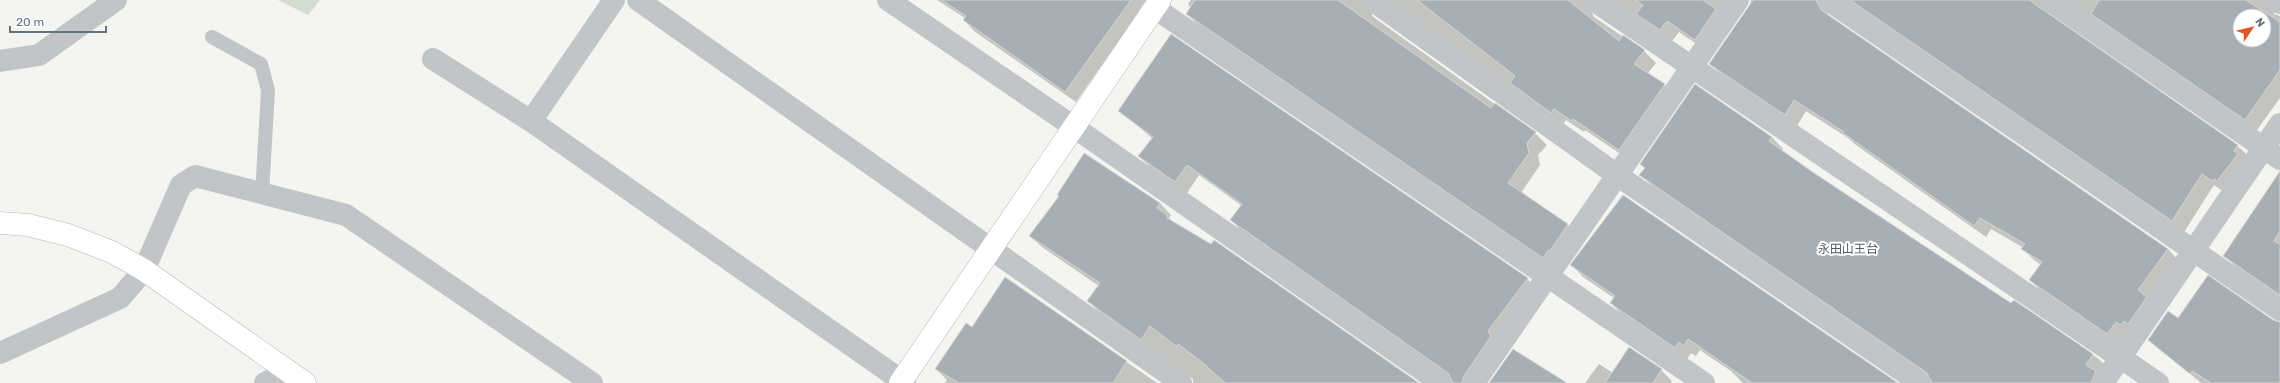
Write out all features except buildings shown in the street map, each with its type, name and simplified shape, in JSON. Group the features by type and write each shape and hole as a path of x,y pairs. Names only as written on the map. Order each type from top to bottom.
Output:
{"street":[{"path":"0,61 39,55 116,0"},
{"path":"531,121 614,0"},
{"path":"638,0 1181,383"},
{"path":"888,0 1074,127 1442,383"},
{"path":"1372,0 1618,175 1920,383"},
{"path":"1593,0 2158,383"},
{"path":"1474,383 1738,0"},
{"path":"1828,0 2280,310"},
{"path":"2049,0 2272,153"},
{"path":"2275,0 2280,3"},
{"path":"433,60 531,121 902,382 1074,127 1153,3 1704,383"},
{"path":"2103,383 2194,250 2272,153 2280,124"},
{"path":"0,353 120,298 144,270 181,185 195,176 346,215 592,383"},
{"path":"0,223 28,225 68,235 112,252 144,270 296,377"},
{"path":"265,383 296,377"}],"lane":[{"path":"212,37 261,64 268,90 262,194"}],"shaded area":[{"path":"278,0 320,0 308,15"}],"district":[{"name":"永田山王台","path":"1848,249"}]}
